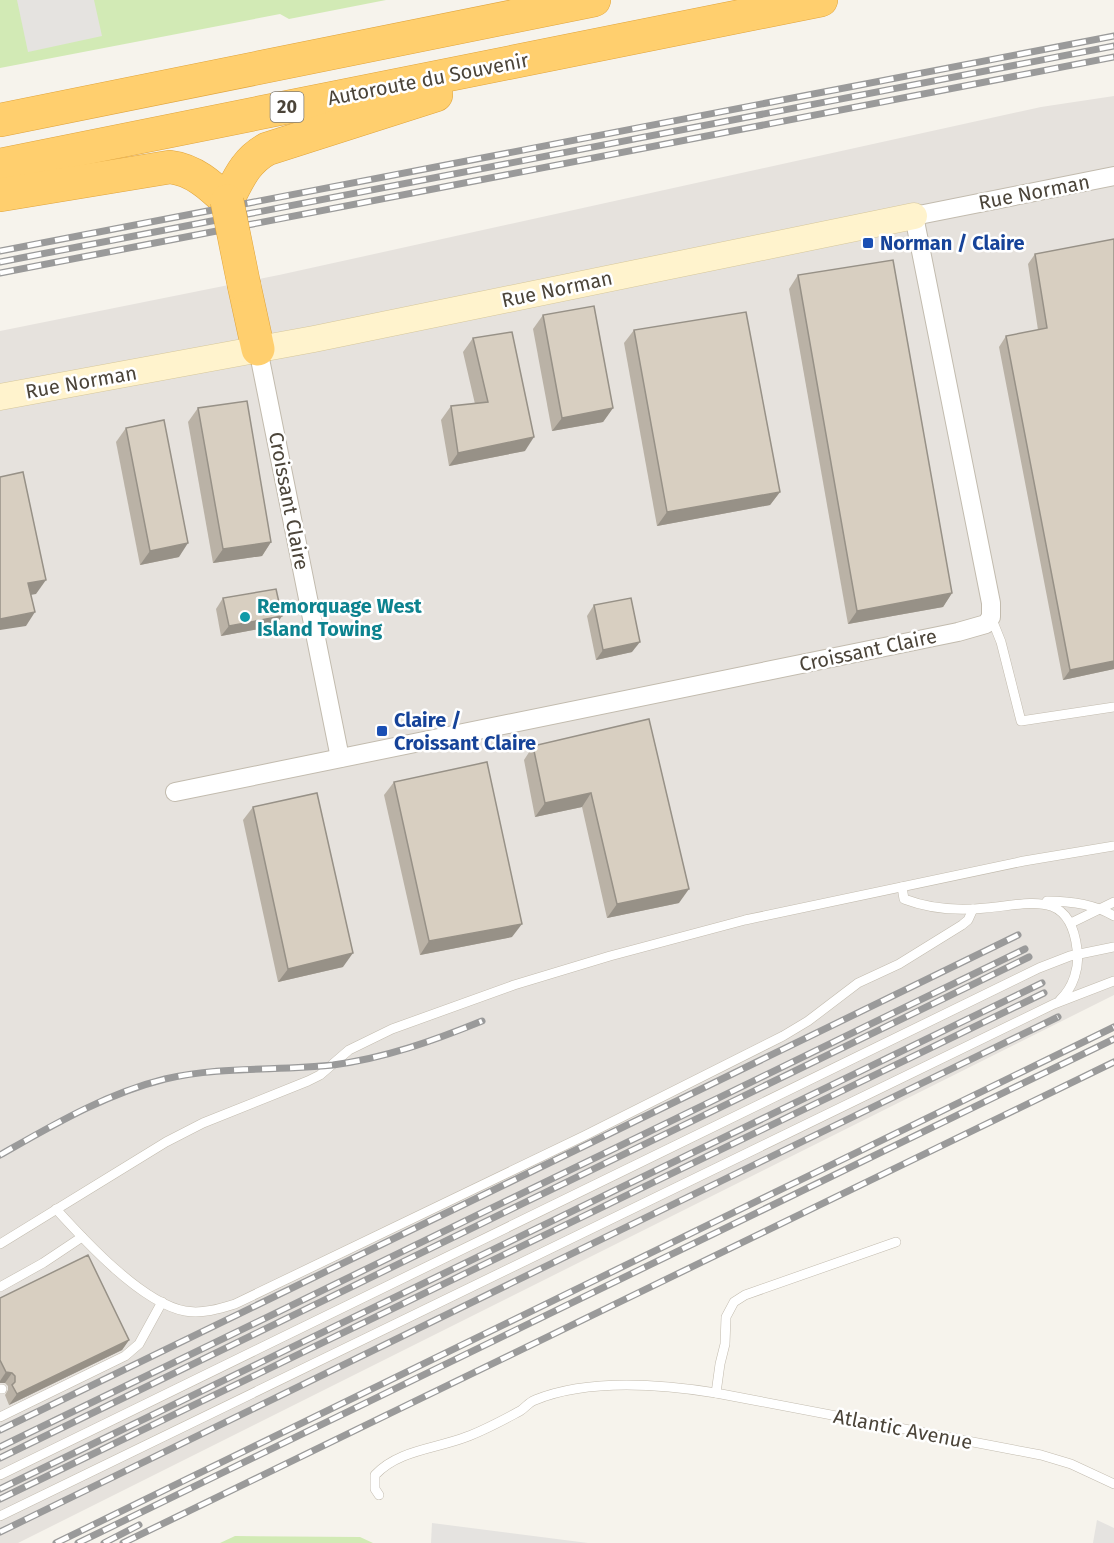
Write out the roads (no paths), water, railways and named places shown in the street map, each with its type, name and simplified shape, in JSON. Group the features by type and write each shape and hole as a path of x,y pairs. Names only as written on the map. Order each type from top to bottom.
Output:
{"highway":[{"name":"20","path":"0,120 594,0"},
{"name":"Autoroute du Souvenir","path":"0,165 820,0"},
{"path":"258,349 226,196 245,166 257,154 574,50"},
{"path":"0,195 170,166 190,171 226,196"}],"street":[{"name":"Rue Norman","path":"0,397 258,349 1114,176"},
{"path":"914,216 991,603 991,617"},
{"name":"Croissant Claire","path":"258,349 340,758"},
{"name":"Croissant Claire","path":"175,792 965,630 983,626 991,617"}],"lane":[{"path":"991,617 1001,642 1021,721 1114,707"},
{"path":"0,1244 166,1142 203,1123 308,1081 349,1050 392,1029 514,985 610,956 745,920 1024,861 1114,846"},
{"path":"902,887 904,898 946,909 973,909 1059,901 1099,908 1114,916"},
{"path":"1032,902 1054,906 1062,912 1071,923 1076,939 1078,954 1075,973 1068,991 1054,1004"},
{"path":"1071,923 1114,902"},
{"path":"56,1209 132,1281 162,1302 176,1308 197,1312 219,1309 242,1301 584,1136 798,1027 858,983 898,964 962,925 968,920 973,909"},
{"path":"0,1475 1040,968 1078,954 1114,947"},
{"path":"0,1516 1054,1004 1114,981"},
{"path":"0,1287 44,1263 82,1236"},
{"path":"716,1393 725,1344 726,1317 731,1305 738,1298 896,1242"},
{"path":"0,1417 125,1356 139,1344 162,1302"},
{"name":"Atlantic Avenue","path":"379,1495 375,1489 375,1475 388,1462 467,1437 523,1409 533,1401 559,1392 597,1387 645,1385 716,1393 1041,1455 1071,1464 1114,1484"}],"railway":[{"path":"0,251 1114,36"},
{"path":"0,262 1114,46"},
{"path":"0,273 1114,57"},
{"path":"0,1430 1018,935"},
{"path":"0,1447 1025,949"},
{"path":"0,1458 1029,957"},
{"path":"0,1489 1042,983"},
{"path":"0,1499 1044,993"},
{"path":"0,1532 1058,1017"},
{"path":"0,1155 100,1102 143,1085 207,1072 312,1067 352,1062 409,1048 482,1021"},
{"path":"56,1543 1114,1027"},
{"path":"78,1543 1114,1039"},
{"path":"123,1543 1114,1062"},
{"path":"104,1543 139,1525"}],"place":[{"name":"Norman / Claire","path":"868,243"},
{"name":"Remorquage West Island Towing","path":"245,617"},
{"name":"Claire / Croissant Claire","path":"382,731"}]}
